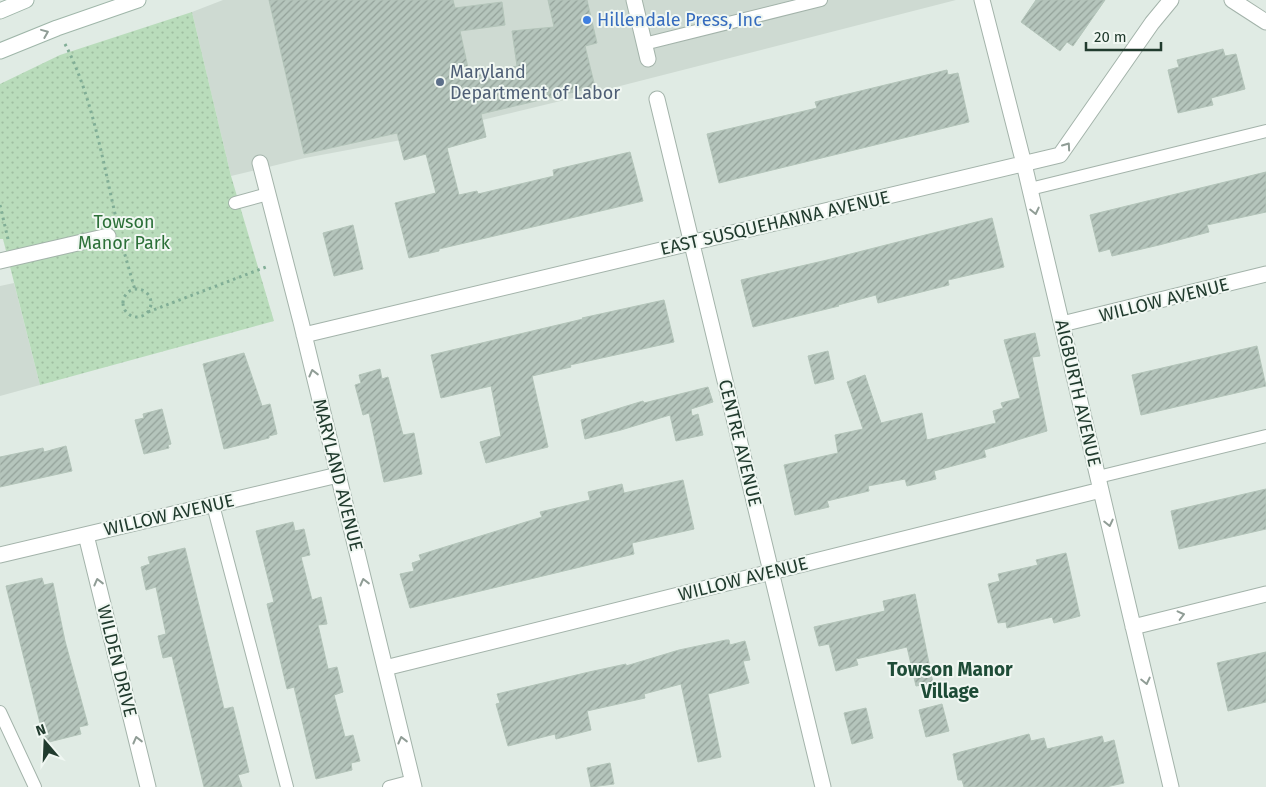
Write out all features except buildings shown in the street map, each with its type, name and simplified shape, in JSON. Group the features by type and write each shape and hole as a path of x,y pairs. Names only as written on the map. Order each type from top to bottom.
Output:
{"street":[{"path":"0,12 26,0"},
{"path":"0,51 57,28 138,0"},
{"path":"634,0 648,59"},
{"name":"AIGBURTH AVENUE","path":"982,0 1030,188 1171,787"},
{"name":"EAST SUSQUEHANNA AVENUE","path":"304,335 1060,155 1171,0"},
{"path":"1232,0 1266,22"},
{"name":"CENTRE AVENUE","path":"657,99 823,787"},
{"name":"MARYLAND AVENUE","path":"260,163 304,335 413,784"},
{"path":"0,262 108,236"},
{"name":"WILLOW AVENUE","path":"1062,324 1266,274"},
{"name":"WILLOW AVENUE","path":"0,555 338,475"},
{"name":"WILLOW AVENUE","path":"385,668 771,572 1099,483"},
{"name":"WILDEN DRIVE","path":"86,535 148,787"},
{"path":"1133,627 1266,594"}],"lane":[{"path":"644,44 821,0"},
{"path":"1030,188 1266,132"},
{"path":"235,203 268,194"},
{"path":"1099,483 1266,436"},
{"path":"213,505 287,787"},
{"path":"0,712 35,787"},
{"path":"390,787 413,784"}],"path":[{"path":"67,48 93,120 117,222"},
{"path":"0,205 8,239"},
{"path":"122,245 135,290"},
{"path":"148,312 284,260"},
{"path":"135,290 143,291 151,299 151,307 144,316 136,317 127,313 125,309 125,298 128,293 135,290"}],"shaded area":[{"path":"223,0 956,0 577,97 396,141 305,158 231,176 192,12"},
{"path":"14,283 40,385 0,396 0,286"}],"green space":[{"name":"Towson Manor Park","path":"192,12 231,176 274,321 40,385 3,239 0,239 0,84 60,55"}],"place":[{"name":"Hillendale Press, Inc","path":"587,20"},
{"name":"Maryland Department of Labor","path":"440,82"}],"district":[{"name":"Towson Manor Village","path":"950,680"}]}
